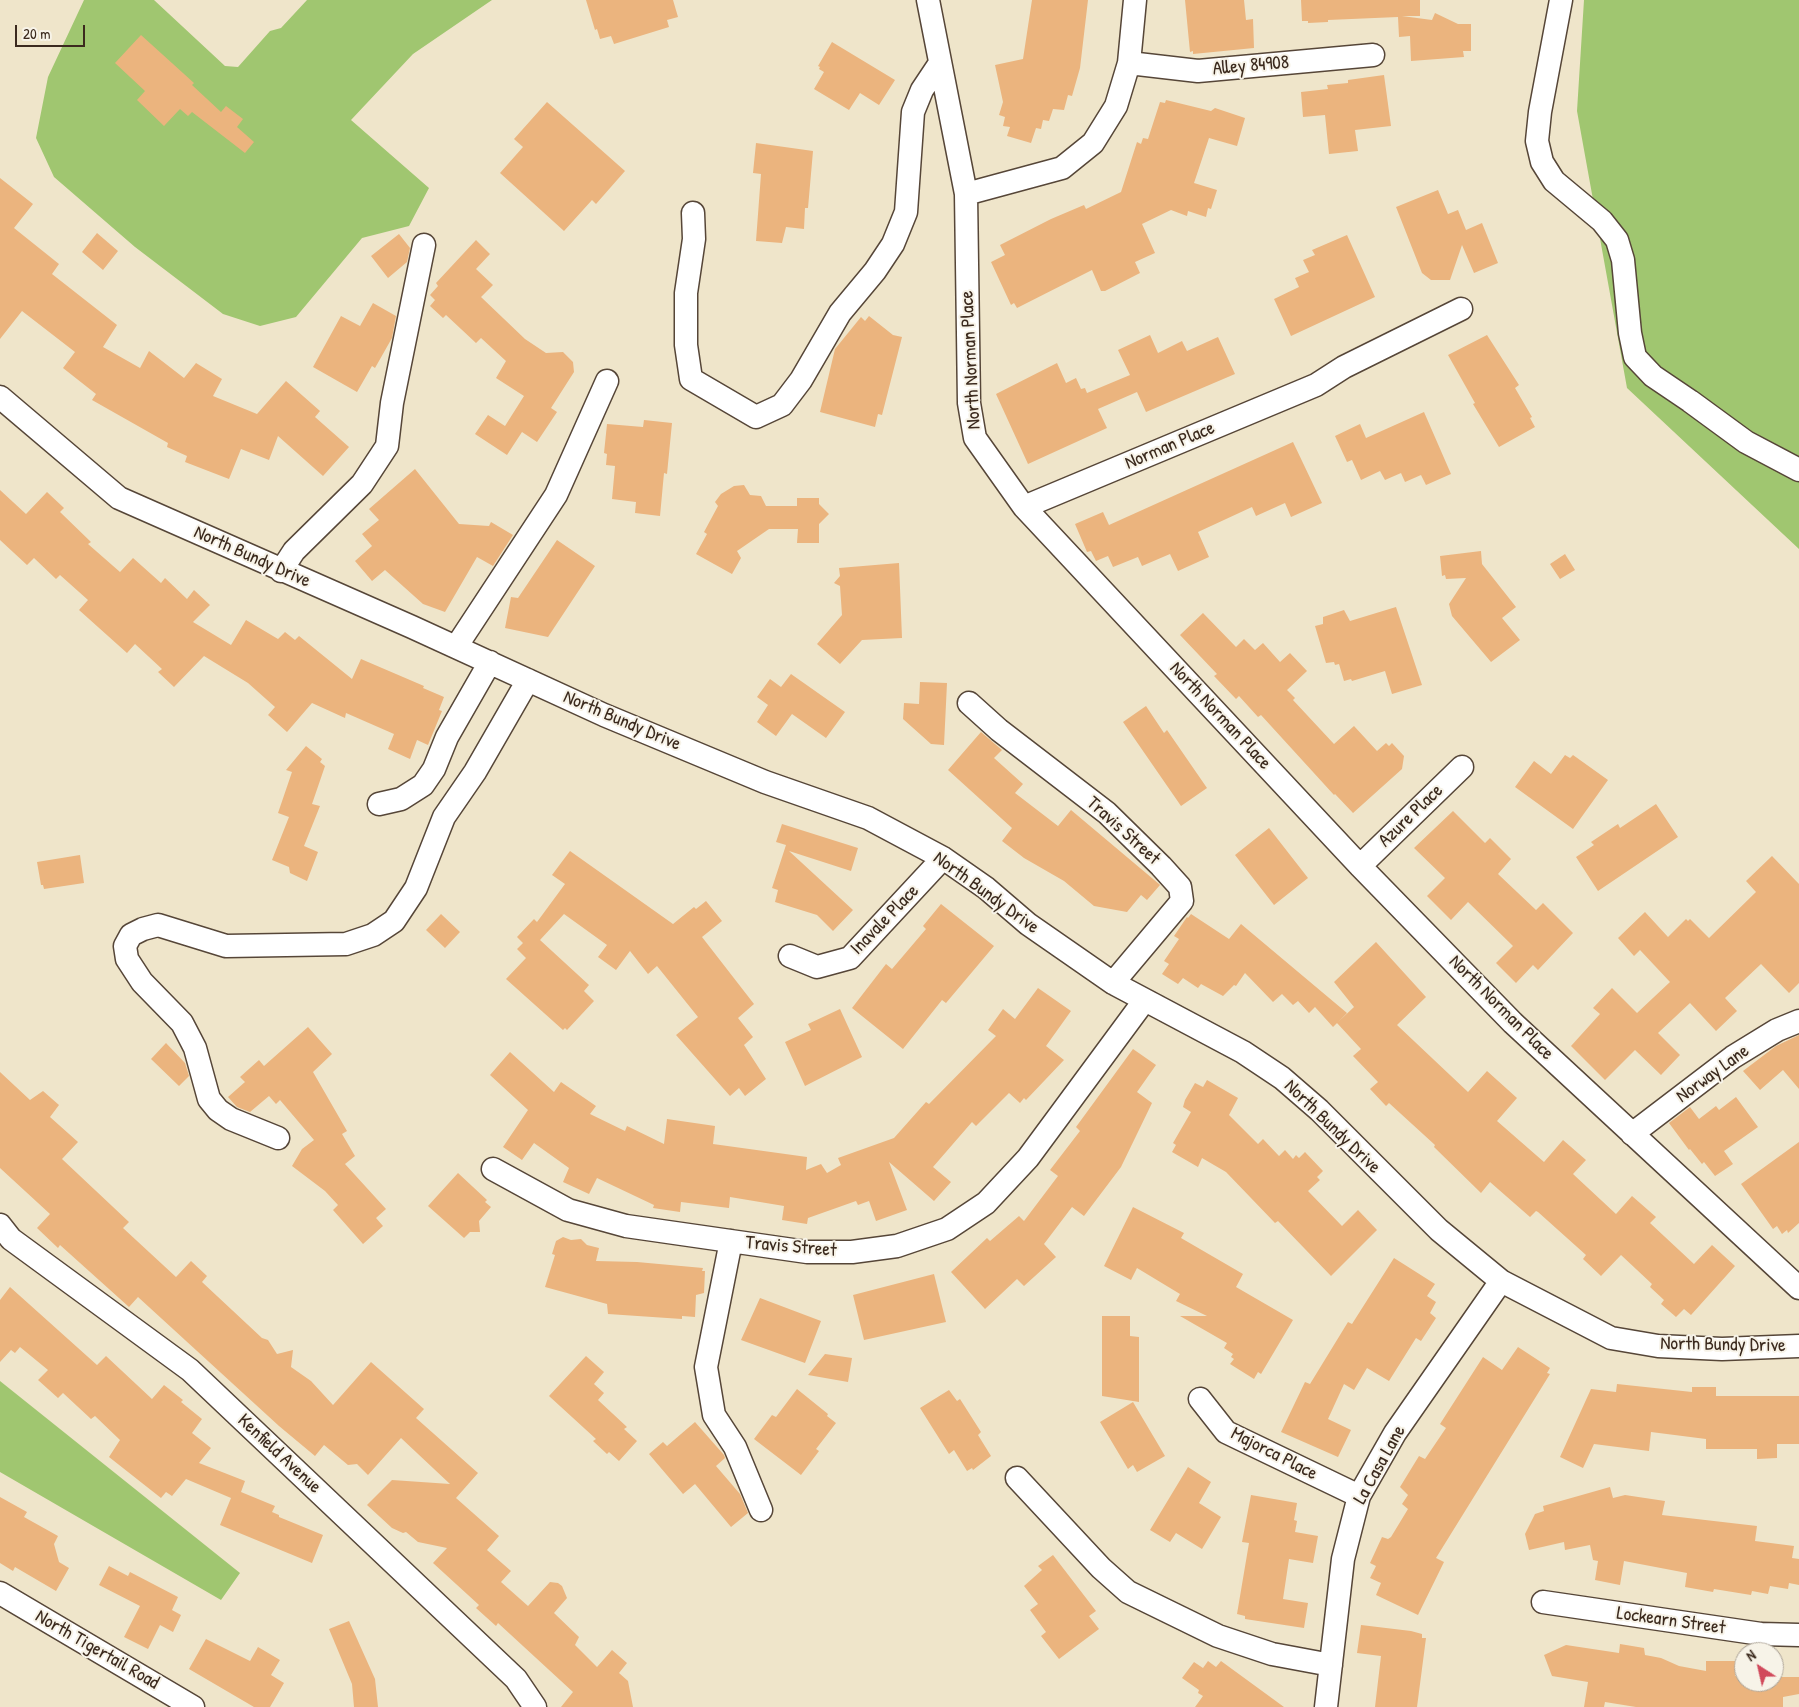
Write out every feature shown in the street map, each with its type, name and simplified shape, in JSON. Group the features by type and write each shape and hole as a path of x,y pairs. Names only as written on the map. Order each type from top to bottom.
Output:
{"street":[{"name":"North Norman Place","path":"928,0 966,194 969,403 975,438 1024,507 1360,866 1513,1023 1799,1288"},
{"path":"966,194 1062,168 1093,143 1116,106 1129,63 1136,0"},
{"path":"1561,0 1540,112 1538,141 1542,162 1554,181 1602,221 1617,240 1623,260 1630,333 1636,356 1653,376 1690,400 1746,442 1799,470"},
{"name":"Alley 84908","path":"1129,63 1198,71 1372,55"},
{"path":"693,213 694,239 686,293 686,345 691,379 756,417 782,405 801,380 840,313 875,271 893,244 906,212 913,112 922,90 940,63"},
{"path":"281,571 294,551 362,484 386,446 392,403 424,245"},
{"name":"Norman Place","path":"1024,507 1316,385 1344,367 1461,309"},
{"path":"456,647 556,495 607,381"},
{"name":"North Bundy Drive","path":"0,397 119,498 490,662 604,715 765,782 868,818 943,858 986,888 1028,924 1113,983 1243,1052 1282,1078 1319,1110 1439,1230 1501,1281 1611,1338 1658,1346 1722,1349 1799,1346"},
{"path":"379,804 401,799 423,785 434,769 447,737 490,662"},
{"path":"278,1138 231,1119 218,1110 209,1099 195,1048 182,1023 142,982 127,959 125,946 131,935 158,925 226,946 346,944 373,935 394,921 416,888 444,817 475,772 528,680"},
{"name":"Travis Street","path":"969,703 999,730 1106,813 1180,887 1182,902 1113,983"},
{"name":"Azure Place","path":"1360,866 1462,766"},
{"name":"Inavale Place","path":"790,956 817,967 850,958 943,858"},
{"name":"Travis Street","path":"492,1169 568,1210 626,1226 807,1252 852,1252 897,1246 947,1229 986,1203 1028,1158 1144,1001"},
{"name":"Norway Lane","path":"1632,1134 1733,1057 1777,1030 1799,1021"},
{"name":"Kenfield Avenue","path":"0,1226 11,1239 190,1370 516,1679 534,1707"},
{"path":"730,1241 706,1366 714,1415 734,1447 761,1510"},
{"name":"La Casa Lane","path":"1326,1707 1343,1559 1359,1496 1395,1434 1501,1281"},
{"name":"Majorca Place","path":"1200,1399 1226,1432 1359,1496"},
{"path":"1017,1478 1101,1568 1128,1592 1218,1636 1272,1654 1330,1665"},
{"name":"North Tigertail Road","path":"0,1593 193,1707"},
{"name":"Lockearn Street","path":"1543,1602 1761,1634 1799,1636"}],"green space":[{"path":"84,0 154,0 225,66 238,67 270,31 281,28 307,0 492,0 413,54 351,120 429,188 409,226 362,238 296,317 260,326 223,314 135,247 54,177 36,138 48,77"},
{"path":"1584,0 1799,0 1799,549 1627,388 1577,111"},
{"path":"0,1381 240,1573 221,1600 0,1472"}],"building":[{"path":"586,0 673,0 678,17 667,20 669,27 614,44 611,36 600,39 597,29 595,30"},
{"path":"1032,0 1088,0 1080,68 1072,96 1068,95 1064,110 1053,109 1049,121 1043,120 1041,129 1036,128 1031,143 1007,136 1010,127 1003,126 1005,117 999,115 1003,102 995,65 1023,59"},
{"path":"1185,0 1244,0 1246,20 1253,19 1254,48 1193,54 1193,51 1190,52"},
{"path":"1301,0 1420,0 1420,16 1402,16 1432,20 1435,13 1458,24 1471,24 1471,51 1463,51 1464,57 1411,61 1410,36 1399,37 1398,17 1328,20 1328,22 1308,23 1308,21 1302,21"},
{"path":"141,35 194,83 192,85 221,112 226,106 243,119 237,127 254,142 245,153 192,112 188,116 180,109 164,126 137,100 145,91 115,63"},
{"path":"832,42 895,80 879,105 860,93 849,110 814,89 824,72 818,66"},
{"path":"1384,75 1391,126 1355,130 1358,151 1329,154 1325,115 1303,117 1301,92 1328,89 1327,85 1348,83 1348,80"},
{"path":"1166,100 1211,111 1215,108 1245,118 1237,146 1209,138 1194,183 1217,190 1211,209 1208,208 1206,217 1188,211 1187,216 1171,210 1142,224 1155,253 1135,262 1140,273 1105,291 1101,291 1092,270 1017,308 1014,303 1011,305 991,262 1005,255 1000,245 1051,219 1084,205 1086,209 1121,192 1137,142 1141,144 1143,138 1148,139 1160,102 1165,103"},
{"path":"547,102 625,171 596,204 592,200 564,231 500,173 523,147 514,139"},
{"path":"756,143 813,151 808,208 805,208 804,229 786,227 782,243 756,241 761,174 753,173"},
{"path":"0,178 33,204 14,228 59,264 52,274 117,325 103,347 140,368 149,351 184,378 196,363 222,379 213,396 257,414 286,381 320,411 315,417 349,447 323,476 278,436 269,460 241,449 229,479 185,462 187,456 167,447 168,443 92,400 96,394 63,368 75,352 22,311 0,339"},
{"path":"1438,190 1448,214 1458,210 1466,230 1482,223 1498,263 1474,273 1462,245 1450,280 1431,280 1422,273 1396,207"},
{"path":"97,233 118,251 103,270 82,252"},
{"path":"399,234 410,248 407,262 388,278 371,256"},
{"path":"1347,235 1375,297 1291,336 1274,299 1299,287 1295,278 1309,272 1303,260 1315,255 1312,250"},
{"path":"476,240 490,254 476,269 493,285 481,297 525,339 546,353 563,352 573,362 574,372 551,408 557,412 537,442 522,432 507,455 475,434 488,415 505,426 524,396 496,378 506,361 481,338 476,343 446,315 443,318 430,306 435,300 430,295 438,286 436,283"},
{"path":"373,303 396,316 392,338 375,368 372,366 357,392 313,367 341,316 360,326"},
{"path":"869,316 893,335 902,337 882,415 878,414 875,427 820,412 835,349 861,317 865,321"},
{"path":"1150,335 1158,353 1182,341 1187,351 1218,337 1235,374 1146,412 1137,392 1098,409 1107,428 1028,464 996,394 1057,363 1066,383 1076,378 1081,389 1085,388 1087,393 1130,375 1118,350"},
{"path":"1487,335 1519,385 1515,388 1532,417 1530,418 1535,427 1499,447 1473,404 1475,403 1448,355"},
{"path":"1424,412 1451,474 1426,485 1421,475 1405,482 1401,473 1385,480 1380,471 1361,480 1352,460 1347,462 1335,436 1360,424 1366,438"},
{"path":"644,420 672,423 667,474 664,473 660,516 635,513 636,502 612,499 615,466 606,465 607,454 604,453 607,424 643,427"},
{"path":"1293,442 1322,503 1291,517 1285,503 1256,516 1252,507 1198,532 1209,557 1178,571 1170,554 1142,566 1138,557 1113,567 1108,556 1096,561 1091,551 1087,552 1075,524 1103,512 1109,525"},
{"path":"415,469 459,524 489,526 491,522 513,535 493,566 477,557 445,612 423,604 385,570 372,581 355,561 372,546 362,534 379,520 369,509"},
{"path":"744,485 750,495 761,496 766,506 797,506 797,498 819,498 819,504 829,514 819,524 819,543 797,543 798,529 769,529 737,551 741,558 732,574 696,554 707,534 704,532 718,506 715,502 721,494 734,486"},
{"path":"0,490 26,514 47,492 64,508 60,512 91,542 88,544 120,572 133,558 161,583 165,578 187,599 194,590 210,605 193,622 231,645 246,620 278,639 285,632 295,640 299,636 352,679 361,659 424,686 423,688 444,697 439,710 442,711 428,745 417,740 410,759 388,749 394,734 346,713 345,718 312,703 287,732 268,715 275,707 248,683 204,656 174,687 158,672 162,669 135,644 127,653 79,610 88,600 60,575 56,579 34,558 27,565 0,540"},
{"path":"557,540 595,566 548,637 505,628 511,597 518,598"},
{"path":"1481,551 1482,564 1516,607 1502,618 1520,640 1491,662 1452,616 1449,604 1466,578 1446,579 1445,575 1442,576 1440,556"},
{"path":"1565,554 1575,570 1560,579 1550,564"},
{"path":"899,563 902,638 862,640 840,664 817,644 842,615 840,586 834,583 840,576 839,568"},
{"path":"1396,607 1422,685 1392,694 1385,671 1352,681 1351,679 1344,681 1339,664 1335,665 1334,662 1326,663 1315,626 1323,624 1323,617 1344,610 1350,621"},
{"path":"1203,613 1236,647 1244,639 1255,650 1263,643 1280,662 1290,653 1307,671 1287,690 1295,698 1293,700 1334,744 1354,726 1377,751 1386,743 1389,746 1392,743 1404,756 1402,769 1353,813 1334,795 1261,715 1258,717 1239,696 1236,699 1214,676 1217,674 1180,635"},
{"path":"791,674 845,712 826,738 792,714 776,736 757,722 768,705 757,697 770,679 781,687"},
{"path":"920,682 947,683 944,745 931,744 903,719 904,703 919,704"},
{"path":"1146,706 1164,733 1167,730 1207,788 1181,806 1123,722"},
{"path":"981,732 1002,750 994,758 1023,784 1015,793 1058,826 1071,810 1160,885 1147,900 1141,895 1127,912 1094,906 1064,881 1024,858 1002,841 1012,828 948,770"},
{"path":"306,746 322,759 320,762 325,766 312,804 320,806 304,846 318,852 307,881 290,873 289,867 272,860 289,817 278,813 292,772 286,770"},
{"path":"1565,755 1570,758 1573,755 1608,780 1573,829 1515,787 1534,761 1551,774"},
{"path":"1656,804 1678,837 1598,891 1576,857 1594,845 1591,842 1618,824 1620,828"},
{"path":"1453,811 1485,843 1490,838 1511,859 1498,874 1536,910 1543,903 1573,933 1538,970 1533,965 1516,983 1496,963 1513,946 1468,902 1451,920 1427,896 1445,878 1414,848"},
{"path":"782,824 858,848 851,871 789,851 853,910 833,931 817,915 775,902 778,890 772,888 786,845 776,842"},
{"path":"1269,828 1308,878 1274,905 1235,855"},
{"path":"570,851 673,924 694,907 696,909 706,901 722,921 702,937 754,1004 738,1018 753,1037 744,1045 766,1079 745,1096 739,1088 730,1096 676,1035 698,1017 657,966 648,974 630,951 616,970 598,957 607,945 564,914 540,940 589,985 584,991 594,1001 567,1030 565,1028 563,1030 506,979 526,958 517,949 523,943 517,937 534,919 537,922 565,884 552,875"},
{"path":"80,855 84,883 44,889 43,885 41,885 37,862"},
{"path":"1772,856 1799,884 1799,983 1789,993 1761,964 1725,998 1737,1011 1716,1031 1690,1003 1658,1033 1680,1055 1661,1075 1635,1050 1605,1080 1571,1046 1600,1014 1593,1008 1612,988 1637,1013 1670,982 1640,950 1634,956 1618,938 1645,912 1668,937 1686,919 1688,921 1690,919 1709,938 1756,892 1746,881"},
{"path":"941,904 994,946 946,1003 942,1000 903,1049 852,1008 886,964 892,969 926,929 923,926"},
{"path":"441,914 460,932 445,948 426,930"},
{"path":"1191,914 1229,939 1241,924 1347,1013 1333,1027 1315,1007 1309,1013 1298,1001 1293,1005 1282,994 1273,1002 1245,973 1236,986 1234,985 1223,996 1201,984 1198,988 1183,978 1178,984 1162,974 1169,964 1164,961 1179,939 1174,936"},
{"path":"1376,942 1426,997 1397,1025 1468,1092 1487,1071 1517,1098 1497,1121 1544,1162 1563,1140 1586,1160 1573,1174 1616,1214 1632,1196 1656,1217 1650,1223 1694,1264 1712,1245 1735,1266 1691,1315 1684,1309 1676,1317 1661,1304 1664,1300 1650,1287 1652,1284 1621,1255 1601,1276 1583,1259 1586,1255 1538,1212 1536,1211 1530,1217 1490,1182 1481,1193 1434,1147 1435,1145 1389,1103 1386,1106 1370,1089 1378,1082 1353,1056 1361,1049 1337,1023 1354,1007 1334,982"},
{"path":"1038,988 1071,1011 1046,1046 1064,1060 1026,1100 1024,1098 1020,1103 1009,1093 976,1126 972,1122 933,1167 951,1182 934,1201 889,1162 907,1210 876,1221 869,1201 858,1205 856,1201 808,1218 807,1224 782,1220 784,1206 730,1197 729,1208 681,1202 680,1212 653,1208 654,1205 597,1178 589,1194 563,1182 569,1168 534,1143 522,1160 503,1147 528,1110 490,1075 510,1052 554,1092 561,1082 596,1106 590,1114 625,1131 627,1126 664,1144 667,1119 715,1126 713,1144 807,1157 806,1170 821,1164 827,1173 841,1165 838,1158 894,1138 926,1102 929,1104 996,1036 988,1030 1003,1009 1015,1019"},
{"path":"840,1009 862,1057 805,1086 785,1042 811,1030 808,1024"},
{"path":"308,1027 332,1054 313,1072 347,1131 342,1134 355,1156 345,1164 386,1209 376,1218 383,1226 363,1244 333,1210 338,1205 325,1191 292,1166 302,1149 314,1140 280,1100 276,1104 269,1096 250,1112 237,1107 228,1097 245,1082 240,1077 259,1060 264,1066"},
{"path":"1799,1035 1799,1089 1783,1070 1760,1090 1743,1071 1776,1046"},
{"path":"166,1043 185,1063 189,1076 179,1086 151,1059"},
{"path":"1133,1049 1156,1065 1137,1092 1152,1103 1121,1167 1084,1216 1072,1207 1044,1244 1056,1257 1024,1286 1017,1279 985,1309 951,1272 987,1238 990,1241 1019,1216 1024,1221 1058,1176 1050,1170 1080,1131 1076,1127"},
{"path":"0,1072 30,1100 43,1091 59,1105 50,1117 78,1142 62,1159 129,1222 123,1228 176,1277 191,1261 207,1276 202,1282 262,1338 268,1340 277,1354 293,1350 291,1367 311,1381 333,1405 371,1362 424,1409 416,1418 478,1473 456,1498 499,1536 487,1550 511,1571 501,1582 528,1606 550,1582 558,1583 562,1586 567,1598 554,1613 579,1637 575,1645 597,1667 612,1650 627,1663 619,1673 628,1681 633,1707 561,1707 573,1692 498,1623 496,1626 476,1608 479,1605 433,1563 447,1548 418,1542 406,1532 403,1533 392,1528 367,1505 392,1480 450,1484 401,1438 368,1475 357,1464 348,1465 324,1445 315,1456 279,1426 138,1297 129,1307 60,1245 58,1248 37,1228 50,1214 0,1168"},
{"path":"1207,1080 1238,1098 1229,1115 1258,1144 1263,1139 1279,1156 1285,1150 1293,1159 1296,1155 1299,1158 1305,1152 1323,1171 1317,1177 1320,1180 1308,1191 1342,1226 1358,1210 1377,1230 1331,1276 1278,1221 1275,1223 1226,1172 1202,1158 1198,1167 1172,1152 1176,1145 1173,1143 1191,1112 1183,1107 1185,1100 1195,1083 1203,1087"},
{"path":"1736,1097 1758,1127 1724,1151 1733,1164 1715,1176 1704,1162 1702,1164 1689,1150 1669,1123 1690,1107 1699,1119 1716,1106 1719,1110"},
{"path":"1799,1142 1799,1223 1788,1233 1787,1230 1782,1234 1777,1226 1773,1229 1741,1184"},
{"path":"458,1173 487,1200 485,1202 491,1207 479,1221 480,1232 470,1232 464,1238 428,1206"},
{"path":"1133,1207 1184,1233 1181,1238 1243,1274 1236,1287 1293,1320 1261,1374 1258,1372 1254,1379 1230,1364 1234,1359 1231,1357 1233,1354 1224,1348 1227,1343 1180,1316 1207,1316 1176,1301 1180,1294 1137,1268 1131,1280 1104,1266"},
{"path":"563,1237 571,1240 581,1239 587,1245 599,1248 596,1261 637,1262 703,1268 702,1271 705,1271 704,1293 696,1295 695,1317 682,1316 682,1319 608,1314 607,1304 545,1287 555,1255 552,1254 556,1241"},
{"path":"1394,1258 1435,1284 1427,1296 1436,1302 1430,1313 1436,1318 1421,1341 1416,1338 1389,1381 1367,1368 1354,1390 1344,1384 1328,1419 1351,1430 1338,1457 1281,1432 1305,1382 1310,1384 1348,1322 1352,1324"},
{"path":"934,1274 946,1322 864,1340 853,1295"},
{"path":"10,1287 97,1365 106,1356 152,1399 164,1385 183,1400 181,1402 202,1419 192,1433 211,1448 199,1463 245,1481 241,1492 275,1506 272,1512 279,1515 279,1517 323,1535 312,1563 220,1525 231,1498 186,1479 172,1496 166,1492 161,1498 109,1457 120,1440 95,1416 91,1419 63,1393 58,1398 38,1380 48,1370 20,1347 15,1353 11,1350 0,1362 0,1300"},
{"path":"760,1298 821,1321 805,1363 741,1340"},
{"path":"1102,1316 1130,1316 1130,1336 1139,1337 1139,1402 1102,1396"},
{"path":"1518,1347 1550,1368 1547,1373 1550,1374 1436,1558 1444,1562 1418,1615 1376,1595 1381,1583 1370,1578 1376,1566 1370,1563 1382,1537 1388,1539 1391,1537 1408,1509 1402,1504 1408,1495 1400,1487 1419,1456 1425,1459 1446,1428 1440,1424 1483,1357 1502,1370"},
{"path":"825,1354 852,1358 848,1382 808,1375"},
{"path":"586,1356 604,1372 594,1384 604,1393 598,1400 627,1427 624,1429 637,1441 619,1461 609,1452 607,1454 593,1441 596,1439 549,1396"},
{"path":"1617,1384 1692,1392 1692,1387 1716,1387 1716,1396 1799,1396 1799,1444 1777,1444 1777,1458 1757,1459 1757,1449 1706,1449 1706,1439 1651,1432 1649,1451 1594,1444 1583,1468 1560,1457 1591,1389 1616,1392"},
{"path":"797,1389 828,1414 827,1416 836,1423 816,1449 819,1451 801,1475 754,1439 772,1415 776,1417"},
{"path":"949,1390 957,1401 960,1399 981,1432 978,1435 991,1456 973,1470 972,1468 967,1471 954,1450 949,1454 920,1408"},
{"path":"1133,1402 1165,1456 1137,1472 1133,1465 1128,1469 1100,1422"},
{"path":"695,1422 724,1455 725,1458 716,1466 740,1494 748,1513 731,1527 695,1484 683,1494 649,1454 663,1442 667,1446"},
{"path":"1188,1467 1211,1482 1199,1503 1221,1517 1202,1549 1176,1533 1170,1542 1150,1530"},
{"path":"1610,1487 1613,1498 1625,1495 1665,1501 1662,1515 1757,1526 1755,1541 1794,1546 1792,1558 1799,1559 1799,1585 1789,1583 1788,1589 1770,1586 1768,1594 1752,1591 1751,1595 1714,1589 1713,1592 1685,1587 1687,1573 1624,1561 1620,1585 1595,1580 1598,1561 1593,1560 1590,1545 1565,1550 1564,1542 1529,1550 1525,1534 1535,1514 1544,1511 1543,1506"},
{"path":"1251,1495 1297,1503 1294,1520 1297,1521 1295,1532 1318,1536 1313,1563 1289,1559 1283,1599 1308,1603 1304,1628 1245,1619 1245,1616 1237,1614 1249,1543 1242,1542"},
{"path":"0,1497 27,1512 24,1517 58,1536 54,1544 59,1562 69,1568 56,1591 15,1567 13,1571 0,1563"},
{"path":"1053,1555 1096,1611 1089,1616 1099,1629 1059,1659 1041,1636 1046,1632 1030,1610 1038,1604 1024,1586 1042,1570 1038,1566"},
{"path":"109,1566 128,1576 130,1572 178,1597 172,1610 181,1615 173,1632 160,1625 148,1649 124,1637 140,1606 99,1585"},
{"path":"349,1621 375,1679 378,1707 354,1707 352,1684 329,1629"},
{"path":"1361,1625 1411,1631 1422,1634 1422,1638 1426,1638 1417,1707 1375,1707 1381,1656 1357,1653"},
{"path":"206,1639 250,1661 258,1647 280,1660 271,1675 284,1683 270,1707 254,1707 189,1669"},
{"path":"1620,1644 1644,1648 1645,1655 1661,1658 1679,1666 1706,1671 1706,1661 1734,1661 1734,1692 1784,1692 1784,1677 1799,1677 1799,1694 1783,1697 1783,1707 1636,1707 1605,1702 1604,1707 1584,1707 1588,1682 1552,1676 1544,1655 1566,1645 1619,1653"},
{"path":"1208,1661 1216,1667 1221,1661 1284,1707 1195,1707 1203,1696 1198,1693 1199,1690 1182,1678 1194,1662 1203,1668"}]}
